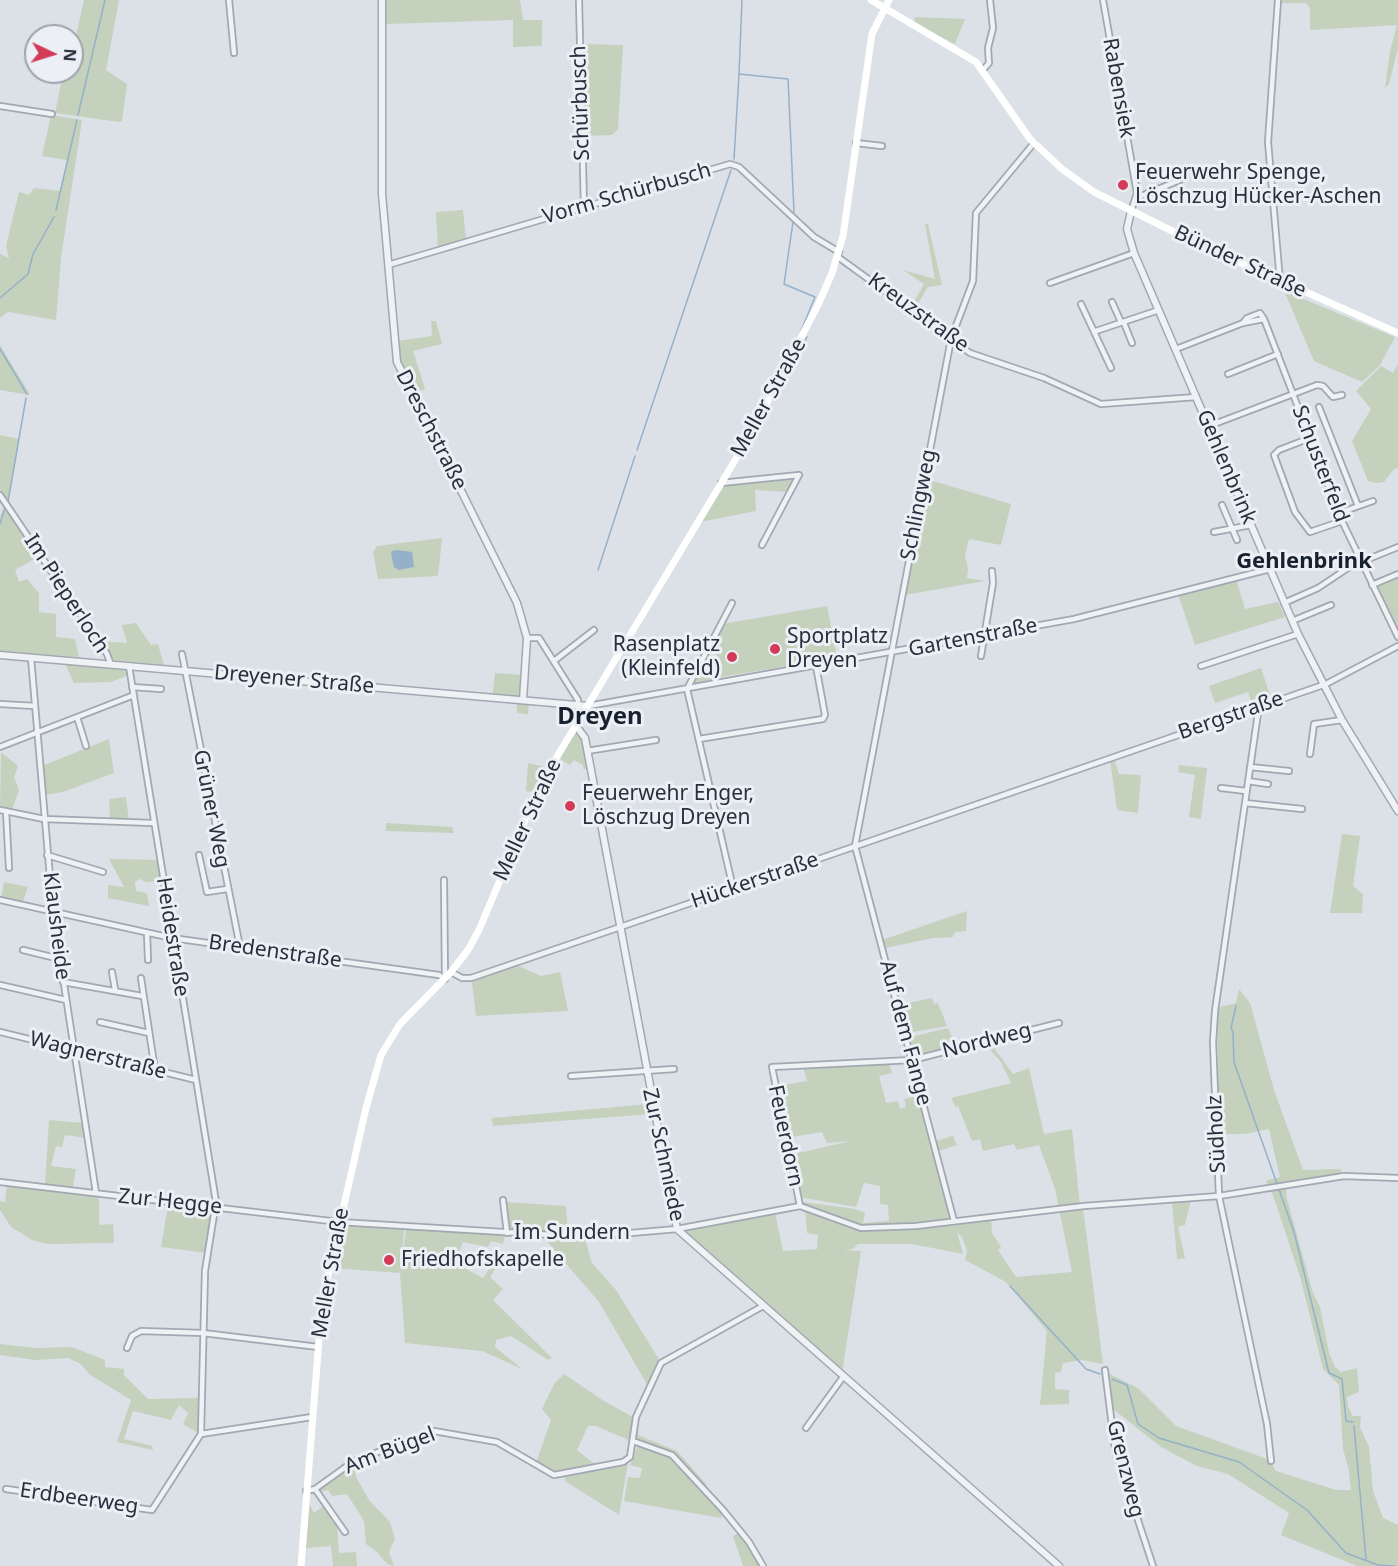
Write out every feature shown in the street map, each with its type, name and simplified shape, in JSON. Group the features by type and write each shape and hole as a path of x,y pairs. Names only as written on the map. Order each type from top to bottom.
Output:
{"main road":[{"name":"Bünder Straße","path":"871,0 966,54 983,70 1034,143 1078,182 1131,211 1398,333"},
{"name":"Meller Straße","path":"301,1566 322,1302 370,1091 381,1055 400,1024 451,972 479,930 540,785 781,380 819,305 839,255 872,34 883,5 889,0"}],"street":[{"path":"229,0 234,53"},
{"name":"Dreschstraße","path":"382,0 382,194 397,362 517,603 527,638 523,700"},
{"name":"Schürbusch","path":"579,0 584,207"},
{"path":"983,70 989,63 988,48 993,28 990,0"},
{"name":"Rabensiek","path":"1103,0 1136,198"},
{"path":"1278,0 1268,142 1280,281"},
{"path":"0,105 52,114"},
{"path":"856,143 882,146"},
{"name":"Schlingweg","path":"855,846 951,339 973,281 976,213 1034,143"},
{"name":"Vorm Schürbusch","path":"387,265 734,165 814,237 839,255"},
{"path":"1131,211 1136,198 1180,180"},
{"name":"Gehlenbrink","path":"1131,211 1127,229 1134,253 1292,621 1342,720 1398,811"},
{"path":"1050,283 1134,253"},
{"name":"Kreuzstraße","path":"839,255 970,353 1044,378 1101,404 1196,397"},
{"path":"1112,302 1132,343"},
{"path":"1081,304 1096,331 1111,368"},
{"path":"1096,331 1159,310"},
{"name":"Schusterfeld","path":"1176,349 1243,323 1247,318 1260,313 1342,521 1398,637"},
{"path":"1228,374 1278,354"},
{"path":"1209,426 1320,385 1333,397 1342,395"},
{"path":"1319,407 1358,506"},
{"path":"1310,438 1279,450 1274,458 1295,512 1308,530 1316,532 1342,521"},
{"path":"721,483 799,475 762,545"},
{"name":"Im Pieperloch","path":"0,495 107,654 111,664"},
{"path":"1339,513 1373,501"},
{"path":"1222,505 1237,540"},
{"path":"1214,532 1251,525"},
{"path":"1284,603 1318,588 1360,561 1398,547"},
{"name":"Gartenstraße","path":"588,706 890,654 1074,619 1270,569"},
{"path":"981,656 993,583 992,571"},
{"path":"1372,585 1398,574"},
{"path":"732,603 687,689 733,888"},
{"path":"1292,621 1330,605"},
{"path":"554,661 594,630"},
{"path":"1201,666 1298,634"},
{"path":"527,638 539,638 578,700 578,705"},
{"name":"Bergstraße","path":"1059,775 1322,684 1398,646"},
{"name":"Grüner Weg","path":"182,654 240,947"},
{"name":"Dreyener Straße","path":"0,655 588,706"},
{"name":"Klausheide","path":"31,658 53,912 96,1193"},
{"name":"Heidestraße","path":"129,666 216,1207 205,1271 201,1434"},
{"path":"699,739 823,719 825,715 816,666"},
{"path":"132,687 162,689"},
{"path":"0,747 134,695"},
{"path":"0,704 35,706"},
{"name":"Südholz","path":"1259,706 1214,1021 1220,1196 1267,1424 1271,1461"},
{"path":"77,717 86,746"},
{"path":"1310,754 1314,724 1342,720"},
{"name":"Zur Schmiede","path":"576,726 584,735 677,1229 1059,1566"},
{"path":"587,751 656,740"},
{"path":"1250,767 1288,771"},
{"name":"Hückerstraße","path":"451,972 462,978 471,978 1059,775"},
{"path":"1248,781 1268,784"},
{"path":"1221,788 1246,791"},
{"path":"1245,803 1302,809"},
{"path":"9,868 3,810 44,819 153,824"},
{"name":"Auf dem Fange","path":"855,846 954,1221"},
{"path":"47,855 103,872"},
{"path":"199,855 207,892 228,889"},
{"path":"444,880 445,979"},
{"name":"Bredenstraße","path":"0,900 172,938 439,975 445,979"},
{"path":"147,933 148,960"},
{"path":"23,950 60,959"},
{"path":"112,972 115,989"},
{"path":"141,978 155,1070"},
{"path":"63,982 115,989 142,996"},
{"path":"0,985 66,1000"},
{"path":"100,1022 149,1032"},
{"name":"Nordweg","path":"772,1067 912,1060 1059,1023"},
{"name":"Wagnerstraße","path":"0,1032 196,1080"},
{"name":"Feuerdorn","path":"772,1067 800,1206"},
{"path":"571,1076 674,1069"},
{"path":"800,1206 861,1228 954,1221 1086,1206 1220,1196 1344,1176 1398,1178"},
{"name":"Zur Hegge","path":"0,1182 339,1222"},
{"path":"503,1200 507,1233"},
{"name":"Im Sundern","path":"339,1222 585,1237 677,1229 800,1206"},
{"path":"763,1306 662,1363 636,1417 633,1441 672,1455 749,1542 763,1566"},
{"path":"127,1348 132,1336 141,1330 203,1334 318,1347"},
{"name":"Grenzweg","path":"1105,1370 1115,1450 1153,1566"},
{"path":"806,1428 843,1377"},
{"path":"201,1434 312,1417"},
{"name":"Am Bügel","path":"306,1491 315,1489 354,1461 434,1431 497,1442 554,1475 623,1462 630,1457 633,1441"},
{"name":"Erdbeerweg","path":"6,1489 152,1510 201,1434"},
{"path":"315,1489 345,1532"}],"green space":[{"path":"84,0 119,0 106,70 127,84 122,121 55,113 61,84 84,84 84,24 79,24"},
{"path":"385,0 520,0 523,20 542,20 542,46 513,47 513,20 386,24"},
{"path":"1281,0 1398,0 1398,48 1389,84 1385,88 1390,51 1397,25 1310,30 1310,8 1306,3 1280,3"},
{"path":"915,17 965,19 955,44 914,23"},
{"path":"582,44 623,45 618,129 612,135 585,136"},
{"path":"51,115 82,120 61,258 56,320 8,312 0,318 0,254 9,258 6,246 19,192 29,195 34,188 60,191 67,160 42,156"},
{"path":"463,210 466,240 438,249 436,212"},
{"path":"925,224 928,224 942,285 928,287 914,310 911,307 924,284 903,270 935,279"},
{"path":"1283,288 1289,293 1395,337 1380,365 1362,382 1314,361"},
{"path":"431,321 436,321 442,344 413,351 425,389 413,392 399,360 397,341 432,336"},
{"path":"0,345 29,393 29,395 0,390"},
{"path":"1398,364 1398,468 1394,469 1384,482 1375,483 1368,481 1352,441 1371,409 1356,391 1381,366 1393,373"},
{"path":"0,435 19,439 8,501 0,489"},
{"path":"796,477 789,492 755,490 756,511 700,522 725,484"},
{"path":"926,479 1011,504 1001,545 969,539 965,555 968,568 967,578 985,581 905,595"},
{"path":"4,506 38,557 15,570 19,582 27,579 39,593 39,612 56,614 56,637 75,639 79,657 0,651 0,517"},
{"path":"442,538 438,576 378,579 373,552 377,546"},
{"path":"1398,575 1398,633 1374,586"},
{"path":"1236,579 1245,609 1278,602 1285,617 1195,645 1178,594"},
{"name":"Sportplatz Dreyen","path":"827,606 837,658 720,677 714,641 722,624"},
{"path":"136,623 151,645 158,644 164,665 113,660 101,641 127,643 122,625"},
{"path":"714,657 719,681 692,686 706,658"},
{"path":"65,663 123,668 128,675 111,682 74,683"},
{"path":"1261,668 1271,698 1252,704 1248,692 1215,703 1209,686"},
{"path":"495,673 523,675 519,702 529,703 528,714 517,713 517,703 492,700"},
{"path":"578,733 581,735 587,769 583,769 583,765 574,760 570,765 560,759 573,735"},
{"path":"109,739 114,773 63,792 44,795 42,766"},
{"path":"1,752 18,766 14,777 19,790 12,810 0,807"},
{"path":"1114,758 1119,774 1141,775 1138,813 1117,810 1110,760"},
{"path":"528,763 547,767 534,792 526,791"},
{"path":"1179,765 1207,768 1201,819 1189,817 1195,775 1178,772"},
{"path":"126,797 129,821 110,820 109,799"},
{"path":"386,823 452,827 454,833 386,831"},
{"path":"1342,834 1360,836 1353,886 1363,894 1362,913 1330,913"},
{"path":"109,859 158,860 162,881 147,882 139,879 135,882 136,891 147,893 149,906 108,898 108,885 124,887"},
{"path":"4,882 28,887 22,904 1,900"},
{"path":"967,911 966,931 955,932 953,937 933,938 885,948 882,940"},
{"path":"516,965 541,976 560,972 568,1011 476,1016 472,982"},
{"path":"1239,989 1250,1003 1274,1090 1303,1170 1341,1169 1341,1176 1286,1186 1287,1199 1313,1293 1320,1307 1329,1353 1335,1367 1341,1372 1357,1368 1359,1392 1347,1397 1348,1407 1353,1416 1361,1416 1360,1427 1369,1447 1373,1491 1383,1518 1398,1525 1398,1566 1357,1566 1281,1535 1289,1513 1228,1474 1197,1466 1161,1447 1113,1409 1110,1374 1138,1388 1176,1426 1270,1460 1276,1471 1336,1490 1351,1490 1343,1449 1339,1385 1323,1369 1301,1280 1273,1195 1266,1181 1280,1177 1269,1129 1245,1134 1219,1134 1217,1008 1236,1003"},
{"path":"932,998 934,1004 938,1003 947,1026 907,1033 899,1005"},
{"path":"948,1028 956,1048 913,1056 910,1037"},
{"path":"989,1041 1013,1074 1029,1068 1044,1134 1072,1129 1080,1206 1070,1210 1083,1208 1103,1364 1082,1360 1063,1363 1061,1372 1055,1373 1055,1389 1069,1390 1069,1404 1040,1405 1047,1331 1006,1282 965,1260 967,1251 962,1237 957,1232 963,1254 912,1244 858,1244 853,1249 843,1250 861,1251 842,1373 685,1235 687,1229 775,1213 783,1251 817,1249 818,1235 807,1233 805,1209 800,1204 803,1202 855,1209 865,1213 863,1223 889,1221 888,1205 880,1204 880,1186 864,1183 856,1207 799,1197 790,1155 850,1141 827,1143 822,1132 787,1138 777,1086 807,1081 803,1066 889,1062 892,1073 879,1076 886,1103 898,1101 900,1109 906,1107 904,1099 920,1096 933,1152 938,1151 957,1217 963,1222 991,1218 992,1233 1001,1247 998,1250 1016,1277 1072,1272 1055,1189 1039,1145 1017,1150 1014,1144 983,1151 980,1139 972,1141 958,1106 956,1107 951,1098 1011,1083 1001,1062 984,1043"},
{"path":"650,1104 651,1114 493,1126 492,1118"},
{"path":"49,1120 83,1123 86,1138 65,1135 62,1147 56,1146 51,1166 76,1169 73,1187 45,1184"},
{"path":"953,1136 957,1145 938,1151 936,1141"},
{"path":"7,1184 99,1195 99,1225 113,1224 114,1243 47,1244 32,1240 11,1227 0,1210 0,1201 5,1202"},
{"path":"1191,1200 1185,1225 1178,1227 1185,1258 1177,1259 1172,1202"},
{"path":"505,1202 566,1206 568,1235 510,1231"},
{"path":"168,1205 213,1209 206,1253 161,1247"},
{"path":"350,1224 404,1228 401,1271 406,1228 505,1234 503,1244 491,1241 488,1247 463,1242 455,1263 483,1278 496,1260 498,1265 490,1277 503,1289 493,1300 552,1358 548,1360 511,1336 496,1340 495,1347 522,1369 482,1351 405,1343 400,1273 332,1268 342,1231"},
{"path":"544,1238 585,1239 592,1263 616,1290 660,1361 648,1386 599,1302"},
{"path":"0,1344 37,1348 72,1347 105,1360 105,1367 124,1369 124,1375 148,1399 199,1398 200,1434 183,1424 188,1413 179,1405 171,1420 133,1411 124,1439 152,1446 153,1450 117,1442 131,1400 89,1374 81,1364 68,1358 35,1360 0,1355"},
{"path":"564,1374 604,1401 638,1420 638,1435 677,1451 707,1485 705,1487 673,1453 636,1439 634,1436 631,1441 596,1426 588,1426 577,1450 597,1466 566,1473 552,1473 536,1463 551,1420 542,1409 554,1384"},
{"path":"638,1445 671,1456 722,1512 721,1518 624,1501 628,1477 640,1478 642,1468 630,1465"},
{"path":"352,1460 356,1477 369,1500 390,1522 395,1539 389,1552 394,1566 387,1564 366,1544 364,1521 347,1494 332,1496 328,1490 320,1492 318,1489 342,1464"},
{"path":"628,1463 619,1515 565,1481 565,1476"},
{"path":"309,1503 314,1513 326,1504 339,1522 337,1525 339,1553 356,1552 357,1566 333,1566 331,1546 306,1548"},
{"path":"739,1533 762,1566 743,1566 733,1536"}],"water":[{"path":"392,551 412,552 414,567 399,570 394,567 391,554"}],"waterway":[{"path":"78,115 105,0"},
{"path":"742,0 739,74 788,79 794,212"},
{"path":"734,159 739,74"},
{"path":"56,210 77,120"},
{"path":"637,450 731,170"},
{"path":"0,298 28,274 33,254 54,217"},
{"path":"793,222 784,284 815,297 801,331"},
{"path":"794,362 807,337"},
{"path":"0,349 27,394"},
{"path":"8,502 26,398"},
{"path":"598,570 635,456"},
{"path":"0,524 5,508"},
{"path":"1236,1006 1231,1028 1234,1062 1294,1232 1329,1373 1342,1379 1346,1421 1353,1422"},
{"path":"12,1181 50,1186"},
{"path":"102,1191 130,1195"},
{"path":"145,1197 153,1198"},
{"path":"211,1248 217,1212 223,1210"},
{"path":"1010,1286 1086,1369 1100,1374"},
{"path":"1112,1379 1127,1385 1138,1424 1159,1438 1239,1462 1307,1510 1346,1553 1378,1565 1395,1566"},
{"path":"1354,1426 1366,1559"}],"place":[{"name":"Feuerwehr Spenge, Löschzug Hücker-Aschen","path":"1123,185"},
{"name":"Sportplatz Dreyen","path":"775,649"},
{"name":"Rasenplatz (Kleinfeld)","path":"732,657"},
{"name":"Feuerwehr Enger, Löschzug Dreyen","path":"570,806"},
{"name":"Friedhofskapelle","path":"389,1260"}],"district":[{"name":"Gehlenbrink","path":"1304,562"},
{"name":"Dreyen","path":"600,717"}]}
